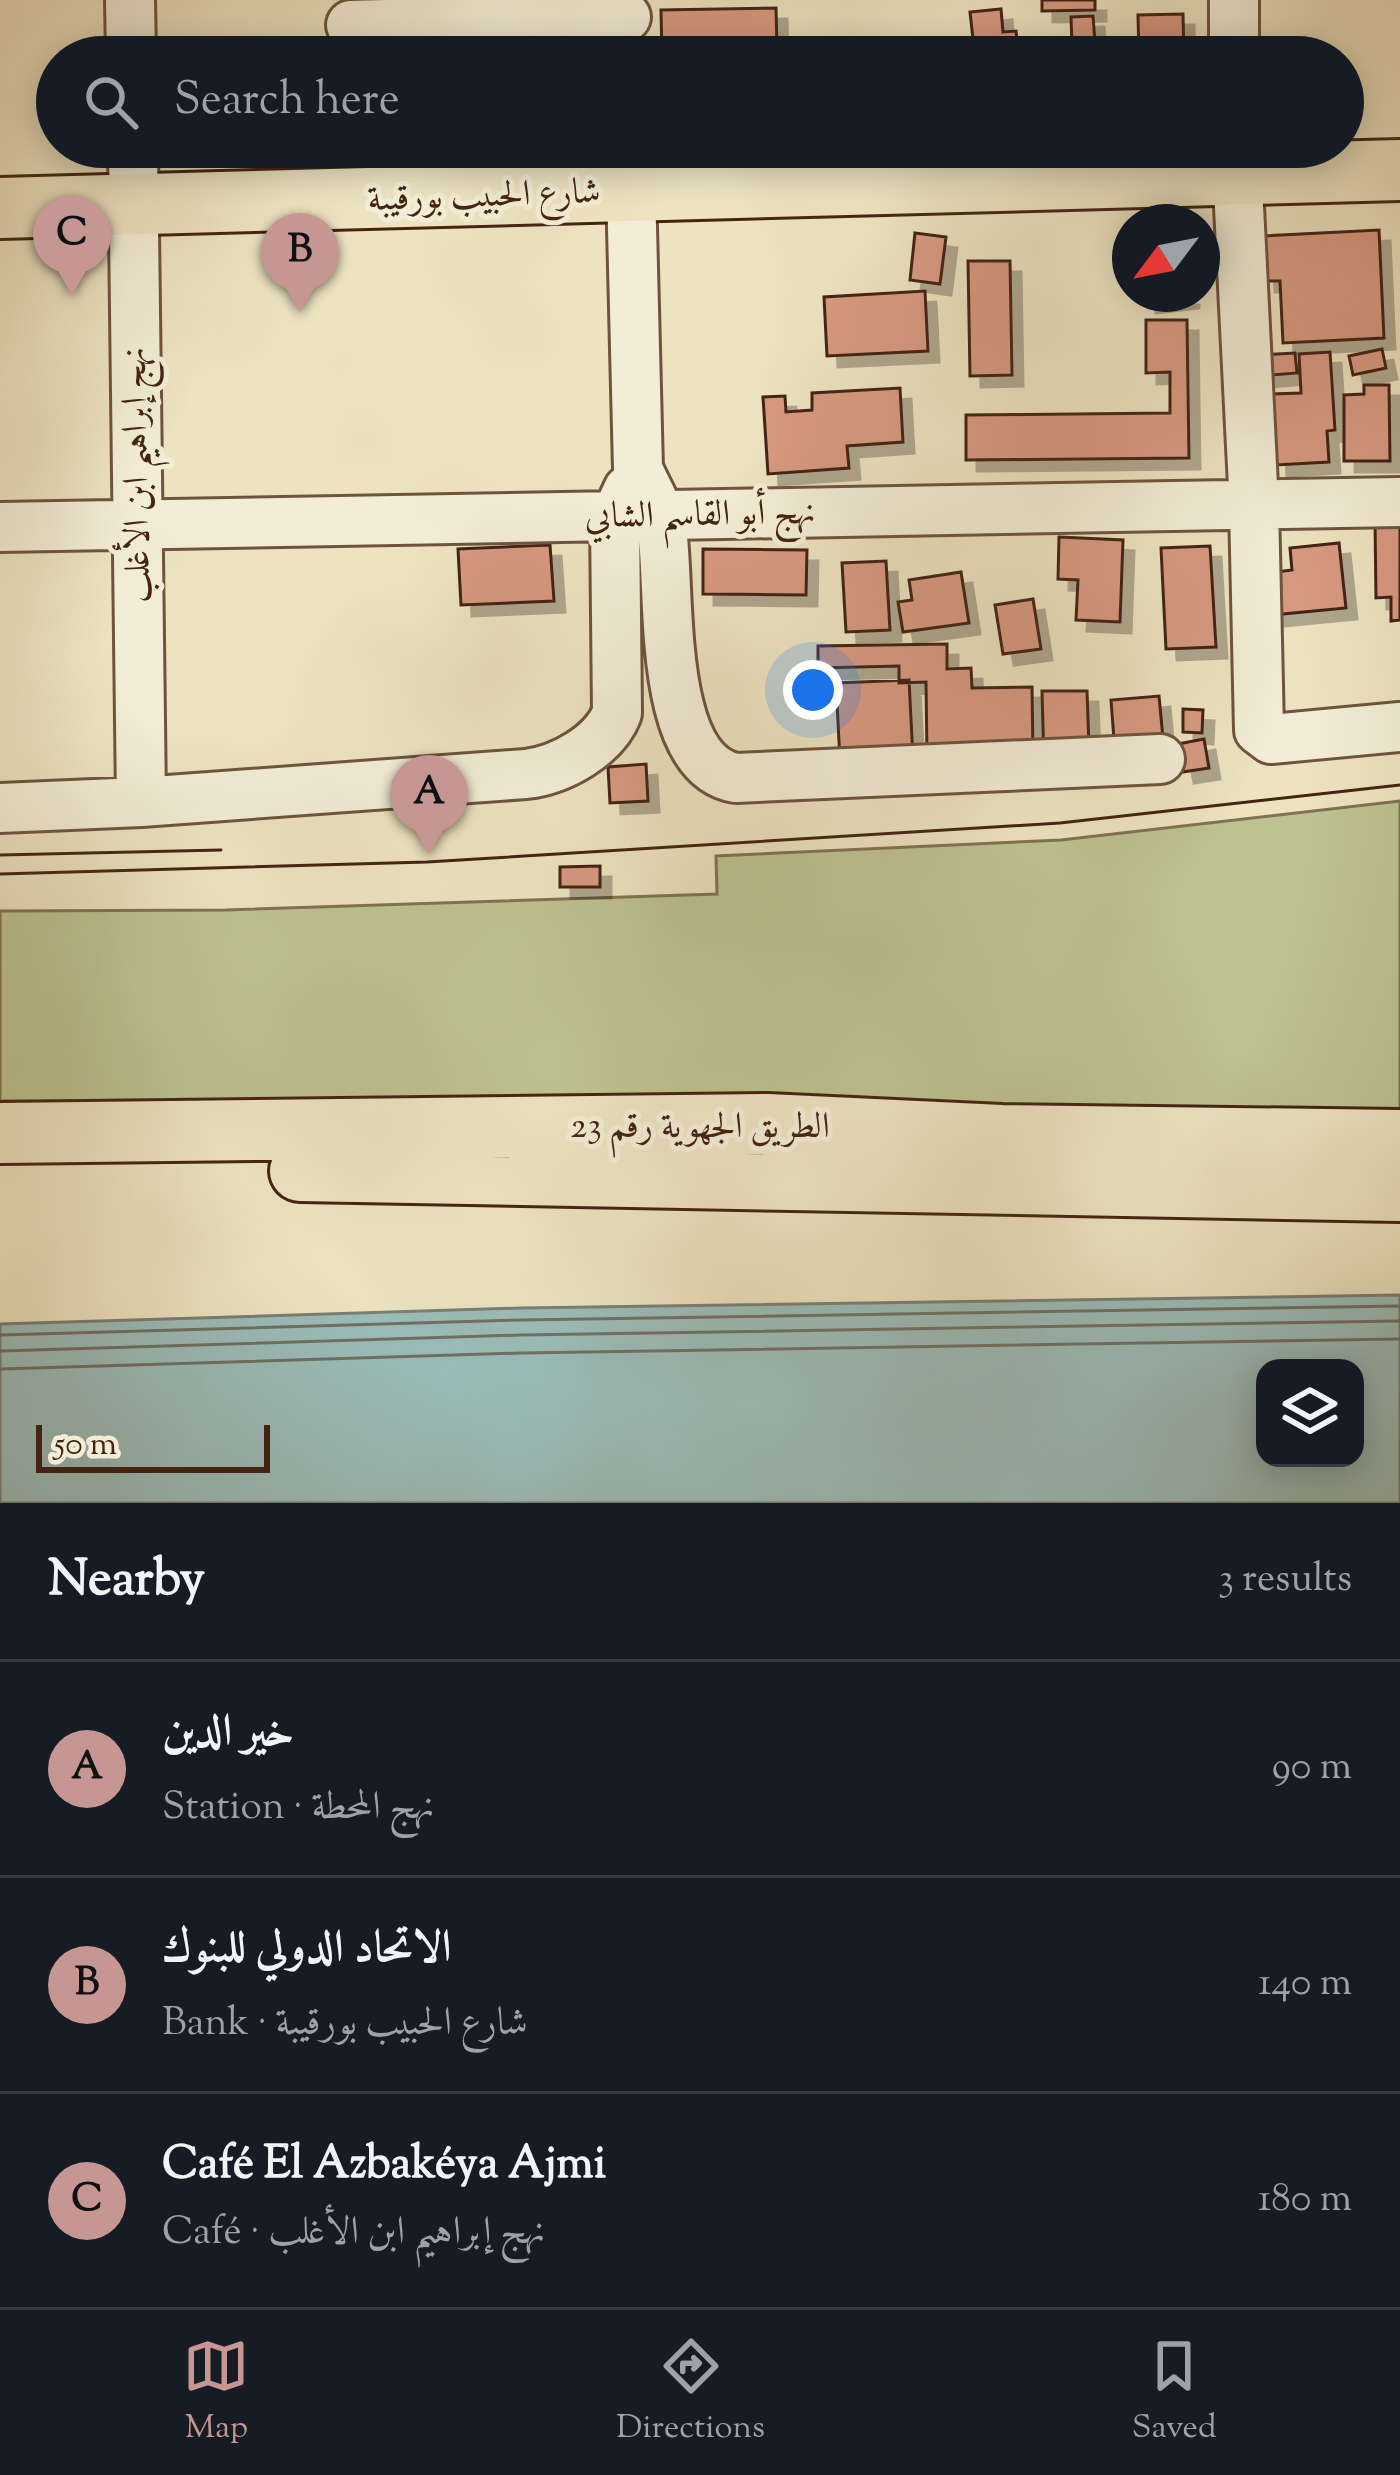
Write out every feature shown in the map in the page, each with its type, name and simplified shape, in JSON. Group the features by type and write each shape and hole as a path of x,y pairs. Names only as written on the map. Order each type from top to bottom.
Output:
{"main road":[{"name":"شارع الحبيب بورقيبة","path":"0,208 134,176 832,168"},
{"name":"شارع الحبيب بورقيبة","path":"1359,168 1400,170"},
{"name":"الطريق الجهوية رقم 23","path":"0,1133 767,1124 1001,1135 1400,1140"},
{"name":"الطريق الجهوية رقم 23","path":"0,1173 352,1171 1400,1191"}],"street":[{"path":"130,0 131,36"},
{"path":"1234,0 1234,36"},
{"path":"351,25 626,25"},
{"path":"1236,168 1254,506 1258,727 1268,738 1400,727"},
{"path":"0,808 536,773 563,763 612,724 619,704 638,518 630,171"},
{"name":"نهج إبراهيم ابن الأغلب","path":"134,176 141,802"},
{"name":"نهج أبو القاسم الشابي","path":"0,527 1400,502"},
{"path":"638,518 676,701 706,761 724,776 1160,759"},
{"path":"619,704 676,701"}],"green space":[{"path":"1400,801 1400,1122 522,1101 0,1101 0,911 226,910 717,894 716,856 1061,840"}],"water":[{"path":"1400,1295 1400,1503 0,1503 0,1324 521,1308"}],"building":[{"path":"1042,0 1095,0 1095,10 1042,11"},
{"path":"776,8 777,36 662,36 661,10"},
{"path":"1001,9 1003,32 1016,31 1017,36 973,36 970,12"},
{"path":"1183,14 1184,36 1138,36 1138,15"},
{"path":"1093,16 1095,36 1072,36 1071,17"},
{"path":"1379,230 1384,338 1283,343 1280,281 1264,281 1262,236"},
{"path":"915,233 946,237 940,284 910,280"},
{"path":"968,261 1010,261 1012,375 970,376"},
{"path":"925,291 928,351 827,356 824,297"},
{"path":"1146,320 1187,320 1189,458 966,460 966,415 1170,413 1170,372 1146,373"},
{"path":"1382,349 1386,368 1353,375 1349,356"},
{"path":"1330,352 1335,430 1327,431 1329,462 1276,465 1272,394 1301,393 1299,354"},
{"path":"1295,353 1297,373 1261,376 1260,355"},
{"path":"1364,385 1389,385 1390,461 1344,461 1344,395 1364,394"},
{"path":"900,388 903,442 847,446 849,468 768,474 763,397 785,396 786,412 812,410 812,393"},
{"path":"1400,519 1400,620 1391,621 1391,597 1376,598 1375,520"},
{"path":"1059,537 1123,540 1120,622 1076,620 1078,580 1058,579"},
{"path":"1339,543 1346,608 1272,615 1268,573 1292,570 1290,548"},
{"path":"550,545 554,601 461,605 458,549"},
{"path":"1210,546 1216,647 1166,649 1161,548"},
{"path":"703,549 807,550 806,595 703,594"},
{"path":"886,561 890,630 846,632 842,563"},
{"path":"961,572 969,623 903,632 898,602 912,600 909,580"},
{"path":"1033,599 1041,649 1003,654 995,605"},
{"path":"947,644 947,669 971,668 972,688 1032,687 1033,753 927,754 926,682 899,683 899,666 818,668 818,646"},
{"path":"909,680 913,758 840,761 836,683"},
{"path":"1042,691 1087,691 1089,746 1044,764"},
{"path":"1159,696 1164,749 1115,753 1111,700"},
{"path":"1183,709 1203,710 1202,733 1183,732"},
{"path":"1204,739 1209,768 1183,772 1178,744"},
{"path":"646,764 648,801 610,803 608,767"},
{"path":"600,866 600,887 560,887 560,867"}],"tram line":[{"path":"0,874 427,862 1060,823 1400,785"},
{"path":"0,855 221,850"}],"place":[{"name":"Café El Azbakéya Ajmi","path":"72,295"},
{"name":"الاتحاد الدولي للبنوك","path":"300,312"},
{"name":"خير الدين","path":"429,854"}]}
